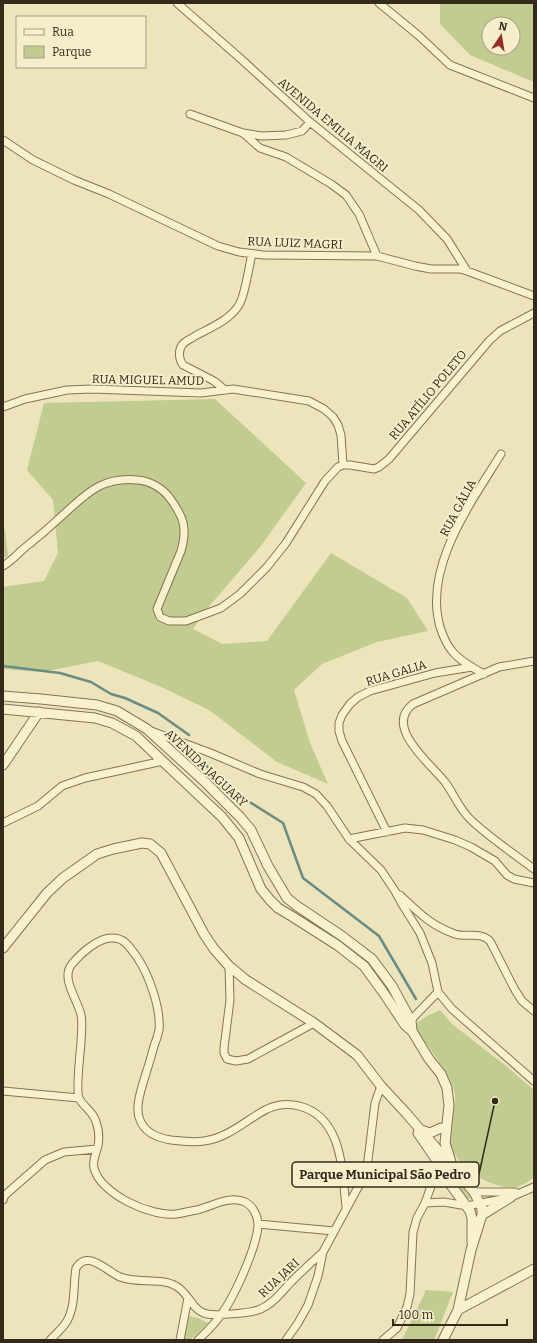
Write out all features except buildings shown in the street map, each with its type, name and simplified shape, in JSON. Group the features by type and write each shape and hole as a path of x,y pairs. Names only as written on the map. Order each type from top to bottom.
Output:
{"street":[{"name":"AVENIDA EMILIA MAGRI","path":"177,3 310,122 419,210 447,239 467,270"},
{"path":"379,3 418,35 450,65 534,98"},
{"path":"190,114 244,133 262,136 302,131 310,122"},
{"path":"244,133 260,148 286,157 346,195 359,214 378,256"},
{"name":"RUA LUIZ MAGRI","path":"3,140 33,160 74,180 109,194 218,246 252,254 378,256 425,268 438,270 467,270 534,296"},
{"path":"225,390 214,381 187,368 180,361 179,353 182,344 225,319 235,311 241,303 252,254"},
{"name":"RUA ATÍLIO POLETO","path":"343,465 374,469 379,467 389,459 489,341 500,332 534,313"},
{"name":"RUA MIGUEL AMUD","path":"3,407 25,399 67,390 201,393 225,390 243,390 309,401 324,409 333,417 338,425 342,435 343,465"},
{"name":"RUA GÁLIA","path":"484,674 472,667 453,652 444,640 437,608 438,588 445,557 458,526 501,454"},
{"path":"3,566 86,494 97,487 119,480 145,481 165,492 179,511 185,527 181,551 157,609 160,617 169,621 186,621 221,608 240,594 267,567 286,543 325,481 334,471 343,465"},
{"path":"534,662 499,667 413,704 409,707 405,714 403,726 414,746 446,783 467,816 534,869"},
{"name":"RUA GALIA","path":"387,832 342,741 339,730 339,723 342,715 350,704 358,697 370,691 435,673 472,667"},
{"name":"AVENIDA JAGUARY","path":"3,696 75,702 97,705 117,711 147,729 240,816 251,830 268,866 287,898 372,959 392,986 409,1025 429,1059 441,1074 447,1088 449,1105 445,1142 455,1170"},
{"path":"66,714 75,702"},
{"name":"AVENIDA JAGUARY","path":"3,709 95,718 112,723 136,736 202,798 230,827 239,838 261,889 278,908 337,944 364,966 409,1025"},
{"path":"3,765 39,712"},
{"path":"147,729 208,752 260,774 302,787 316,794 327,806 349,839 381,870 395,891 420,933 432,964 438,992 452,1009 534,1081"},
{"path":"3,823 38,806 62,786 85,778 163,761"},
{"path":"349,839 405,828 413,828 455,840 495,861 511,878 518,881 534,882"},
{"path":"3,948 47,893 68,875 97,854 113,849 146,843 161,853 204,934 214,949 229,966 246,980 314,1023 357,1055 381,1086 421,1130 437,1157 445,1177 470,1211 472,1218 472,1250"},
{"path":"395,891 421,916 433,924 457,934 486,937 490,941 522,1001 534,1011"},
{"path":"293,917 301,909"},
{"path":"198,1340 222,1314 246,1265 254,1244 258,1224 252,1207 242,1201 227,1201 197,1210 165,1214 152,1211 126,1201 99,1177 93,1166 99,1139 97,1124 94,1115 79,1098 78,1084 80,1070 81,1016 68,980 69,968 72,964 97,942 105,938 120,938 126,943 140,961 154,993 159,1010 159,1030 140,1094 138,1112 140,1121 145,1129 150,1133 163,1138 185,1142 204,1142 229,1132 268,1108 279,1104 291,1104 309,1108 329,1125 336,1140 342,1171 346,1208"},
{"path":"229,966 230,1000 224,1048 224,1053 227,1059 236,1061 248,1059 314,1023"},
{"path":"409,1025 438,992"},
{"path":"286,1340 308,1305 318,1276 323,1252 366,1170 375,1103 381,1086"},
{"path":"3,1091 79,1098"},
{"path":"406,1113 424,1142 437,1157 455,1170 474,1192 480,1203 482,1215 458,1310 443,1340"},
{"path":"383,1340 397,1328 407,1307 410,1294 413,1232 417,1218 425,1203 437,1157 441,1128 447,1114"},
{"path":"421,1130 430,1133 441,1128"},
{"path":"3,1200 11,1190 45,1160 64,1152 97,1149"},
{"path":"445,1177 455,1170"},
{"path":"425,1203 440,1202 467,1206 510,1196 534,1187"},
{"path":"474,1192 510,1193 525,1191"},
{"path":"482,1215 510,1196"},
{"path":"258,1224 334,1231"},
{"name":"RUA JARI","path":"50,1340 68,1320 72,1309 76,1268 80,1262 84,1260 93,1260 121,1278 172,1284 178,1287 201,1312 206,1314 222,1314 253,1312 267,1306 323,1252"},
{"path":"458,1310 534,1269"},
{"path":"180,1340 188,1298"}],"green space":[{"path":"440,3 534,3 534,82 470,55 440,24"},
{"path":"215,399 306,483 260,547 206,610 193,629 222,644 267,641 331,553 407,598 428,631 377,642 322,664 294,690 310,743 328,784 277,762 209,710 159,686 98,661 42,672 3,669 3,587 44,581 58,553 53,500 27,470 44,403"},
{"path":"3,528 5,530 8,556 3,558"},
{"path":"440,1010 452,1024 534,1090 534,1178 522,1185 517,1187 506,1187 496,1185 477,1176 461,1163 450,1146 449,1129 455,1101 454,1090 451,1081 441,1065 412,1026 427,1016"},
{"path":"456,1177 471,1197 466,1201 452,1180"},
{"path":"426,1290 453,1292 434,1340 402,1340"},
{"path":"189,1316 198,1318 208,1323 190,1340 182,1340"}],"waterway":[{"path":"3,666 60,673 91,682 111,694 125,698 158,713 189,735"},
{"path":"203,762 232,791 283,823 303,878 379,936 416,999"}],"place":[{"name":"Parque Municipal São Pedro","path":"495,1101"}]}
